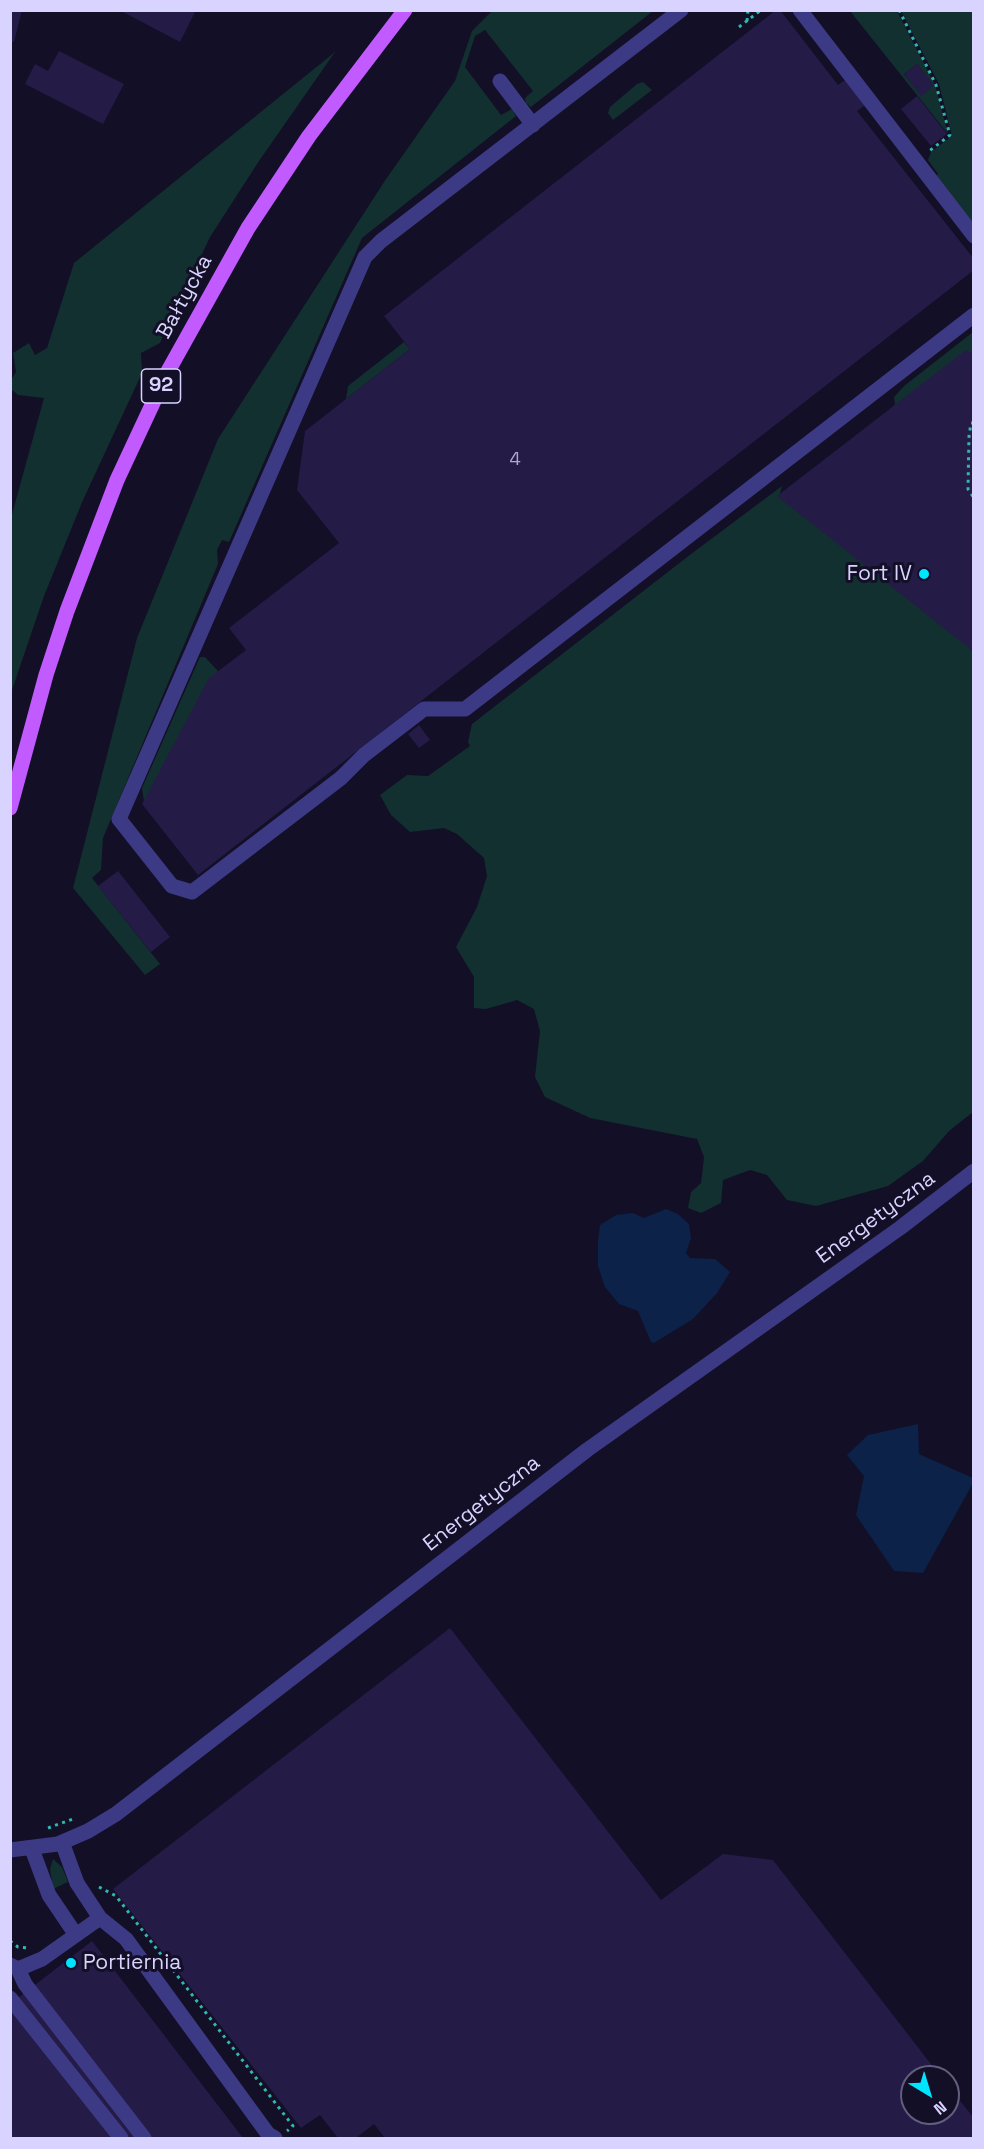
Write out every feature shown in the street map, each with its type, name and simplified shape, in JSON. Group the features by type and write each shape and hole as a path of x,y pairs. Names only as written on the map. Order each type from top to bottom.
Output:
{"main road":[{"name":"Bałtycka","path":"10,808 46,675 67,611 117,480 167,373 243,237 297,154 350,80 405,10"}],"street":[{"path":"681,10 381,241 365,257 119,819 172,886 192,892 217,875 341,778 364,755 424,710 465,709 974,315"},
{"path":"800,10 974,236"},
{"path":"500,81 534,125"},
{"name":"Energetyczna","path":"10,1850 32,1849 62,1842 88,1831 116,1814 587,1450 900,1228 974,1171"},
{"path":"62,1842 77,1883 100,1918 126,1939 268,2134 275,2139"},
{"path":"32,1849 49,1895 76,1935"},
{"path":"100,1918 42,1959 14,1967 144,2139"},
{"path":"10,1998 121,2139"}],"path":[{"path":"747,21 748,10"},
{"path":"739,27 761,10"},
{"path":"899,10 936,85 950,135 929,151 927,156"},
{"path":"974,423 971,423 969,436 968,489 974,498"},
{"path":"10,1941 18,1947 35,1947"}],"green space":[{"path":"492,11 653,11 531,107 526,103 525,98 533,91 485,30 475,36 465,67 501,115 512,109 516,116 362,238 229,542 222,540 217,550 218,564 103,838 101,870 92,878 160,964 145,975 73,888 137,638 218,439 386,179 455,81 472,31"},
{"path":"850,11 897,11 935,85 948,134","holes":["917,64 933,85 921,95 904,74"]},
{"path":"901,11 973,11 973,224 936,176 938,174 928,160 931,152 952,136 939,84"},
{"path":"335,52 259,161 210,237 160,343 141,353 142,373 83,500 44,596 11,693 11,518 44,398 18,395 11,389 11,380 16,372 13,353 29,343 35,355 47,348 74,263"},
{"path":"643,82 652,90 613,120 608,113 610,107 637,84"},
{"path":"973,332 973,1112 949,1131 923,1161 888,1186 816,1206 787,1200 767,1175 750,1170 723,1180 721,1203 701,1213 688,1208 691,1192 701,1183 704,1157 697,1139 590,1118 545,1097 535,1077 540,1031 534,1009 517,1000 486,1009 474,1008 474,977 456,947 477,907 487,876 484,858 457,834 444,828 410,832 391,815 380,795 407,775 428,776 470,746 468,742 472,724 782,486 779,497 878,422 895,404 894,397 904,386"},
{"path":"404,342 410,349 346,399 348,386"},
{"path":"200,657 205,657 218,671 144,802 142,788"},
{"path":"53,1859 62,1867 68,1882 53,1889 50,1869"}],"water":[{"path":"666,1209 678,1214 689,1224 691,1238 686,1253 690,1258 715,1259 730,1272 717,1293 693,1319 654,1343 651,1342 638,1311 619,1304 605,1287 598,1266 598,1241 600,1225 616,1215 633,1213 644,1218"},
{"path":"918,1424 919,1454 973,1478 973,1483 923,1573 894,1571 856,1515 864,1476 847,1455 868,1435"}],"building":[{"path":"10,10 22,10 14,42 10,41"},
{"path":"119,10 196,10 180,42"},
{"path":"776,10 780,10 838,85 849,77 868,103 857,111 974,259 974,270 198,875 142,804 209,678 246,650 229,628 339,543 297,490 305,431 410,349 384,316"},
{"path":"59,51 124,84 103,124 25,84 35,64 48,71"},
{"path":"917,64 934,85 921,96 904,74"},
{"path":"917,96 947,134 931,146 901,109"},
{"name":"Fort IV","path":"966,350 974,354 974,652 777,496"},
{"path":"419,725 430,740 419,748 408,734"},
{"path":"118,871 170,937 151,952 98,886"},
{"path":"450,1628 661,1900 723,1854 773,1860 932,2065 900,2065 900,2125 960,2125 960,2101 974,2118 974,2138 385,2138 374,2124 356,2138 338,2138 320,2115 301,2128 113,1889"},
{"path":"92,1941 243,2138 10,2138 10,2004"}],"place":[{"name":"Fort IV","path":"924,574"},
{"name":"Portiernia","path":"71,1963"}]}
